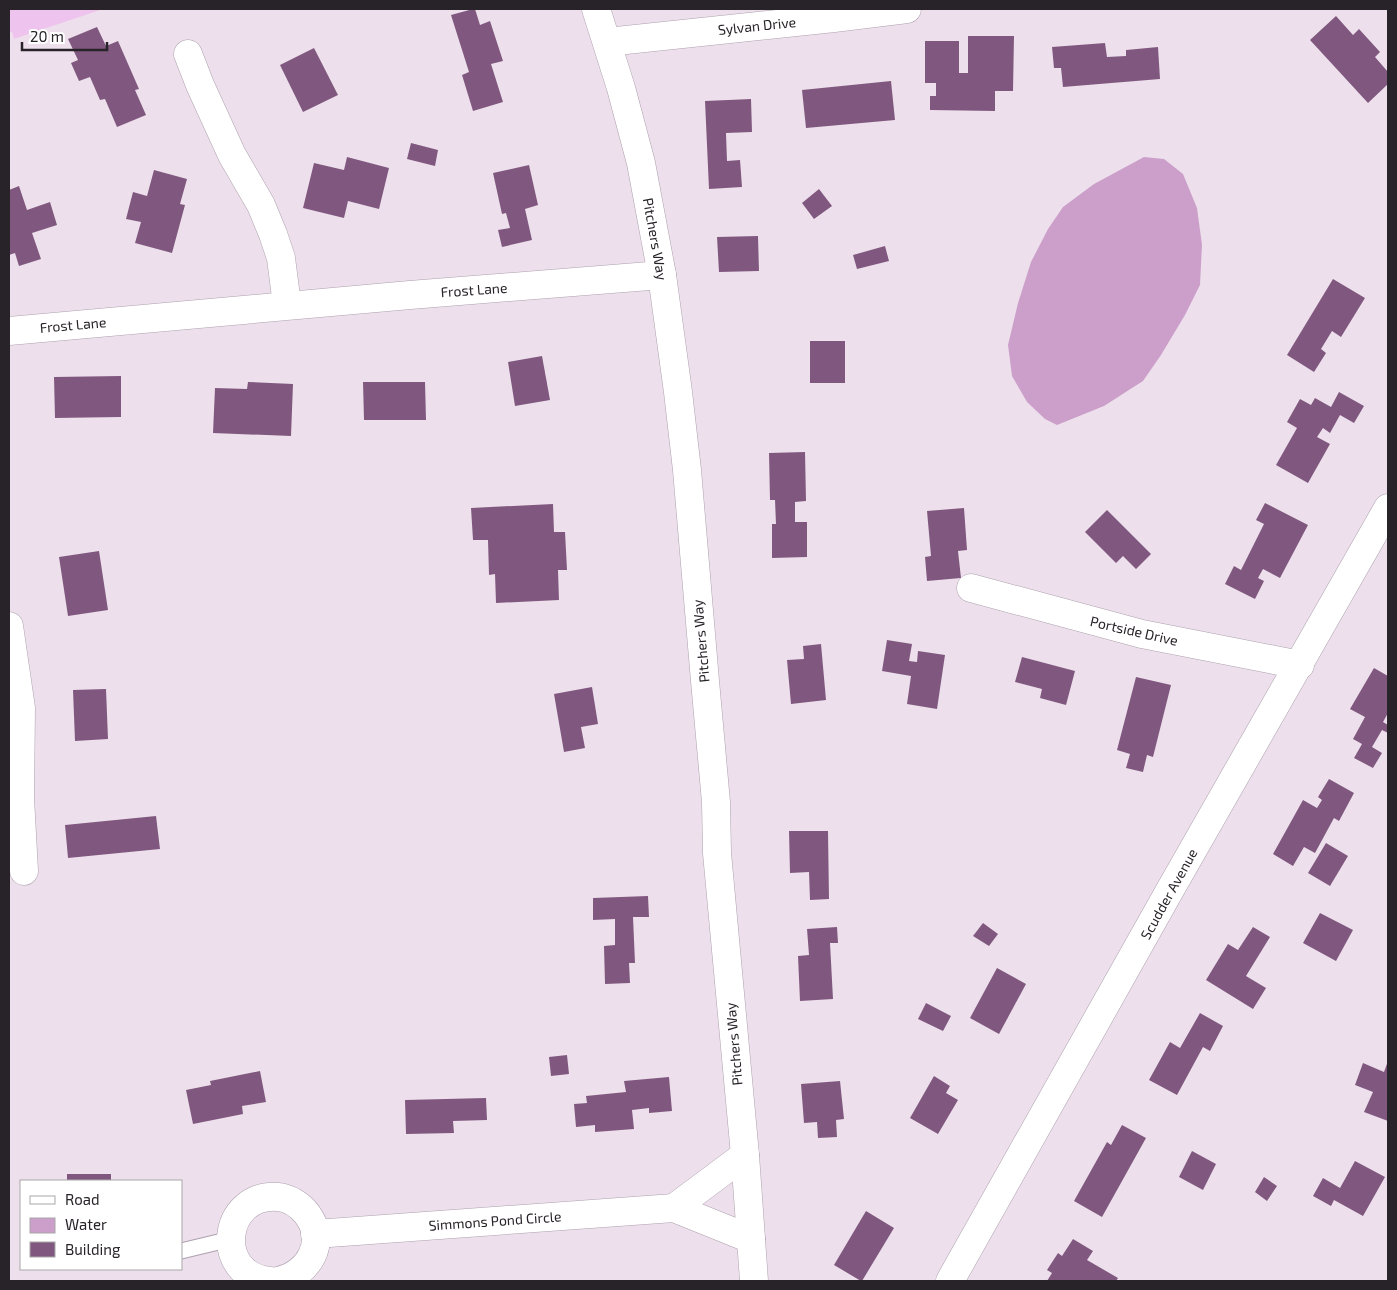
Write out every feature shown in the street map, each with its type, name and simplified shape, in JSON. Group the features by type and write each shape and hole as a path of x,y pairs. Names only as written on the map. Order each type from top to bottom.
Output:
{"street":[{"name":"Pitchers Way","path":"596,9 641,163 662,275 687,470 716,802 716,853 745,1155 754,1281"},
{"name":"Sylvan Drive","path":"607,42 907,9"},
{"path":"188,54 232,155 261,205 273,234 281,258 287,305"},
{"name":"Frost Lane","path":"9,331 287,305 662,275"},
{"name":"Scudder Avenue","path":"950,1281 1388,508"},
{"name":"Portside Drive","path":"972,588 1142,634 1300,665"},
{"path":"9,626 21,708 20,798 24,871"},
{"path":"674,1208 745,1155"},
{"path":"270,1281 258,1279 243,1269 233,1253 231,1239 233,1225 242,1210 256,1200 273,1197 282,1198 298,1205 310,1218 315,1234 313,1253 303,1270 287,1279 278,1281"},
{"name":"Simmons Pond Circle","path":"315,1234 674,1208 751,1239"}],"lane":[{"path":"182,1251 231,1239"}],"shaded area":[{"path":"9,9 103,9 14,39 12,32 9,32"}],"water":[{"path":"1144,157 1164,159 1183,174 1197,208 1202,245 1200,285 1185,315 1143,381 1104,406 1057,425 1045,419 1027,402 1012,376 1008,345 1018,303 1031,262 1048,229 1063,207 1094,184"}],"building":[{"path":"475,9 480,25 490,21 503,61 491,64 503,102 473,111 462,75 469,72 451,15"},
{"path":"1336,16 1353,35 1359,29 1380,52 1375,57 1388,72 1388,84 1368,103 1310,40"},
{"path":"97,27 106,46 118,41 139,89 135,90 146,115 117,127 105,99 100,100 90,77 79,81 71,63 78,60 68,39"},
{"path":"968,36 1014,36 1013,91 995,91 995,111 930,110 930,96 936,96 936,83 925,83 925,41 959,41 959,73 968,73"},
{"path":"1105,43 1107,57 1126,56 1126,50 1158,47 1160,79 1063,87 1061,68 1054,68 1052,47"},
{"path":"314,48 338,95 303,112 280,65"},
{"path":"891,81 895,120 806,128 802,90"},
{"path":"751,99 752,132 726,133 727,161 740,160 742,187 709,189 705,101"},
{"path":"411,143 438,150 435,166 407,159"},
{"path":"347,157 389,168 379,209 348,201 344,218 303,208 314,163 344,170"},
{"path":"529,165 538,205 525,209 532,240 502,247 498,230 510,228 506,213 502,214 493,173"},
{"path":"154,170 187,179 180,204 185,205 172,253 135,243 141,222 126,219 133,192 147,196"},
{"path":"19,186 27,210 50,202 57,225 32,233 41,259 19,266 15,253 9,255 9,190"},
{"path":"819,189 832,206 814,219 802,203"},
{"path":"758,236 759,271 719,272 717,237"},
{"path":"885,246 889,261 857,269 853,255"},
{"path":"1333,279 1365,298 1341,337 1332,331 1321,349 1326,353 1314,372 1287,355"},
{"path":"810,341 845,341 845,383 810,383"},
{"path":"542,356 550,400 515,406 508,362"},
{"path":"121,376 121,417 55,418 54,377"},
{"path":"248,382 293,384 291,436 213,433 215,388 247,389"},
{"path":"363,382 425,382 426,420 364,420"},
{"path":"1339,392 1364,406 1354,423 1340,415 1330,433 1323,428 1317,437 1330,444 1308,483 1276,465 1297,428 1287,422 1300,399 1311,405 1315,398 1331,407"},
{"path":"805,452 806,501 795,502 795,522 807,522 807,557 772,558 772,524 776,524 775,500 770,500 769,453"},
{"path":"1265,503 1308,525 1280,578 1263,569 1258,578 1264,581 1255,599 1225,584 1234,566 1241,570 1264,524 1256,520"},
{"path":"553,504 554,532 565,532 567,570 558,570 559,600 496,603 495,574 489,575 488,540 473,540 471,508"},
{"path":"964,508 967,550 958,551 961,578 927,581 925,557 931,556 927,511"},
{"path":"1107,510 1151,554 1136,569 1123,556 1116,563 1085,532"},
{"path":"99,551 108,610 68,616 59,557"},
{"path":"887,640 912,644 909,661 917,662 918,651 945,655 937,709 907,704 911,676 882,671"},
{"path":"821,644 826,700 791,704 787,660 804,659 803,646"},
{"path":"1022,657 1075,671 1066,705 1040,698 1042,689 1015,682"},
{"path":"1374,668 1388,676 1388,713 1383,722 1388,725 1388,733 1382,730 1372,747 1382,753 1373,768 1354,758 1362,744 1353,739 1365,717 1350,709"},
{"path":"1136,677 1171,685 1153,757 1147,755 1143,772 1126,768 1130,754 1117,750"},
{"path":"592,687 598,724 581,727 585,748 564,752 554,694"},
{"path":"106,689 108,739 75,741 73,690"},
{"path":"1329,779 1354,793 1339,821 1334,818 1315,853 1304,847 1293,866 1273,854 1303,800 1317,808 1322,800 1318,797"},
{"path":"156,816 160,849 68,858 65,825"},
{"path":"789,831 828,831 829,899 810,900 809,872 790,873"},
{"path":"1326,843 1348,856 1330,886 1308,873"},
{"path":"648,896 649,917 633,917 635,963 629,963 630,983 605,984 604,946 615,945 615,919 593,920 593,898"},
{"path":"1320,913 1353,930 1336,961 1303,943"},
{"path":"983,923 998,934 989,946 973,936"},
{"path":"837,927 838,943 830,943 833,999 800,1001 798,956 809,955 807,929"},
{"path":"1253,927 1270,937 1246,976 1266,988 1253,1009 1206,980 1228,944 1238,950"},
{"path":"997,968 1026,984 999,1034 970,1018"},
{"path":"926,1003 951,1016 943,1031 918,1019"},
{"path":"1200,1013 1223,1026 1210,1051 1203,1047 1177,1095 1149,1080 1170,1042 1180,1048"},
{"path":"567,1055 569,1074 551,1076 549,1057"},
{"path":"1388,1061 1388,1121 1364,1112 1373,1092 1355,1085 1363,1063 1384,1072"},
{"path":"260,1071 266,1102 242,1106 243,1114 193,1124 186,1090 211,1085 210,1081"},
{"path":"934,1076 950,1086 946,1093 958,1100 938,1134 910,1118"},
{"path":"669,1077 672,1111 649,1113 649,1108 632,1110 634,1129 595,1132 595,1125 576,1127 574,1104 587,1103 586,1096 626,1092 624,1081"},
{"path":"840,1081 844,1119 836,1120 837,1137 818,1138 817,1122 804,1123 801,1084"},
{"path":"486,1098 487,1120 453,1121 454,1133 406,1134 405,1100"},
{"path":"1122,1125 1146,1138 1102,1217 1074,1201 1107,1142 1111,1145"},
{"path":"1192,1151 1216,1164 1203,1190 1179,1177"},
{"path":"1355,1161 1385,1177 1363,1216 1334,1200 1331,1206 1313,1196 1323,1178 1340,1188"},
{"path":"67,1174 111,1174 111,1180 67,1180"},
{"path":"1264,1177 1277,1186 1267,1201 1255,1192"},
{"path":"866,1211 894,1228 861,1281 834,1265"},
{"path":"1073,1239 1093,1251 1087,1260 1118,1278 1116,1281 1047,1281 1052,1273 1047,1270 1058,1253 1062,1256"}]}
